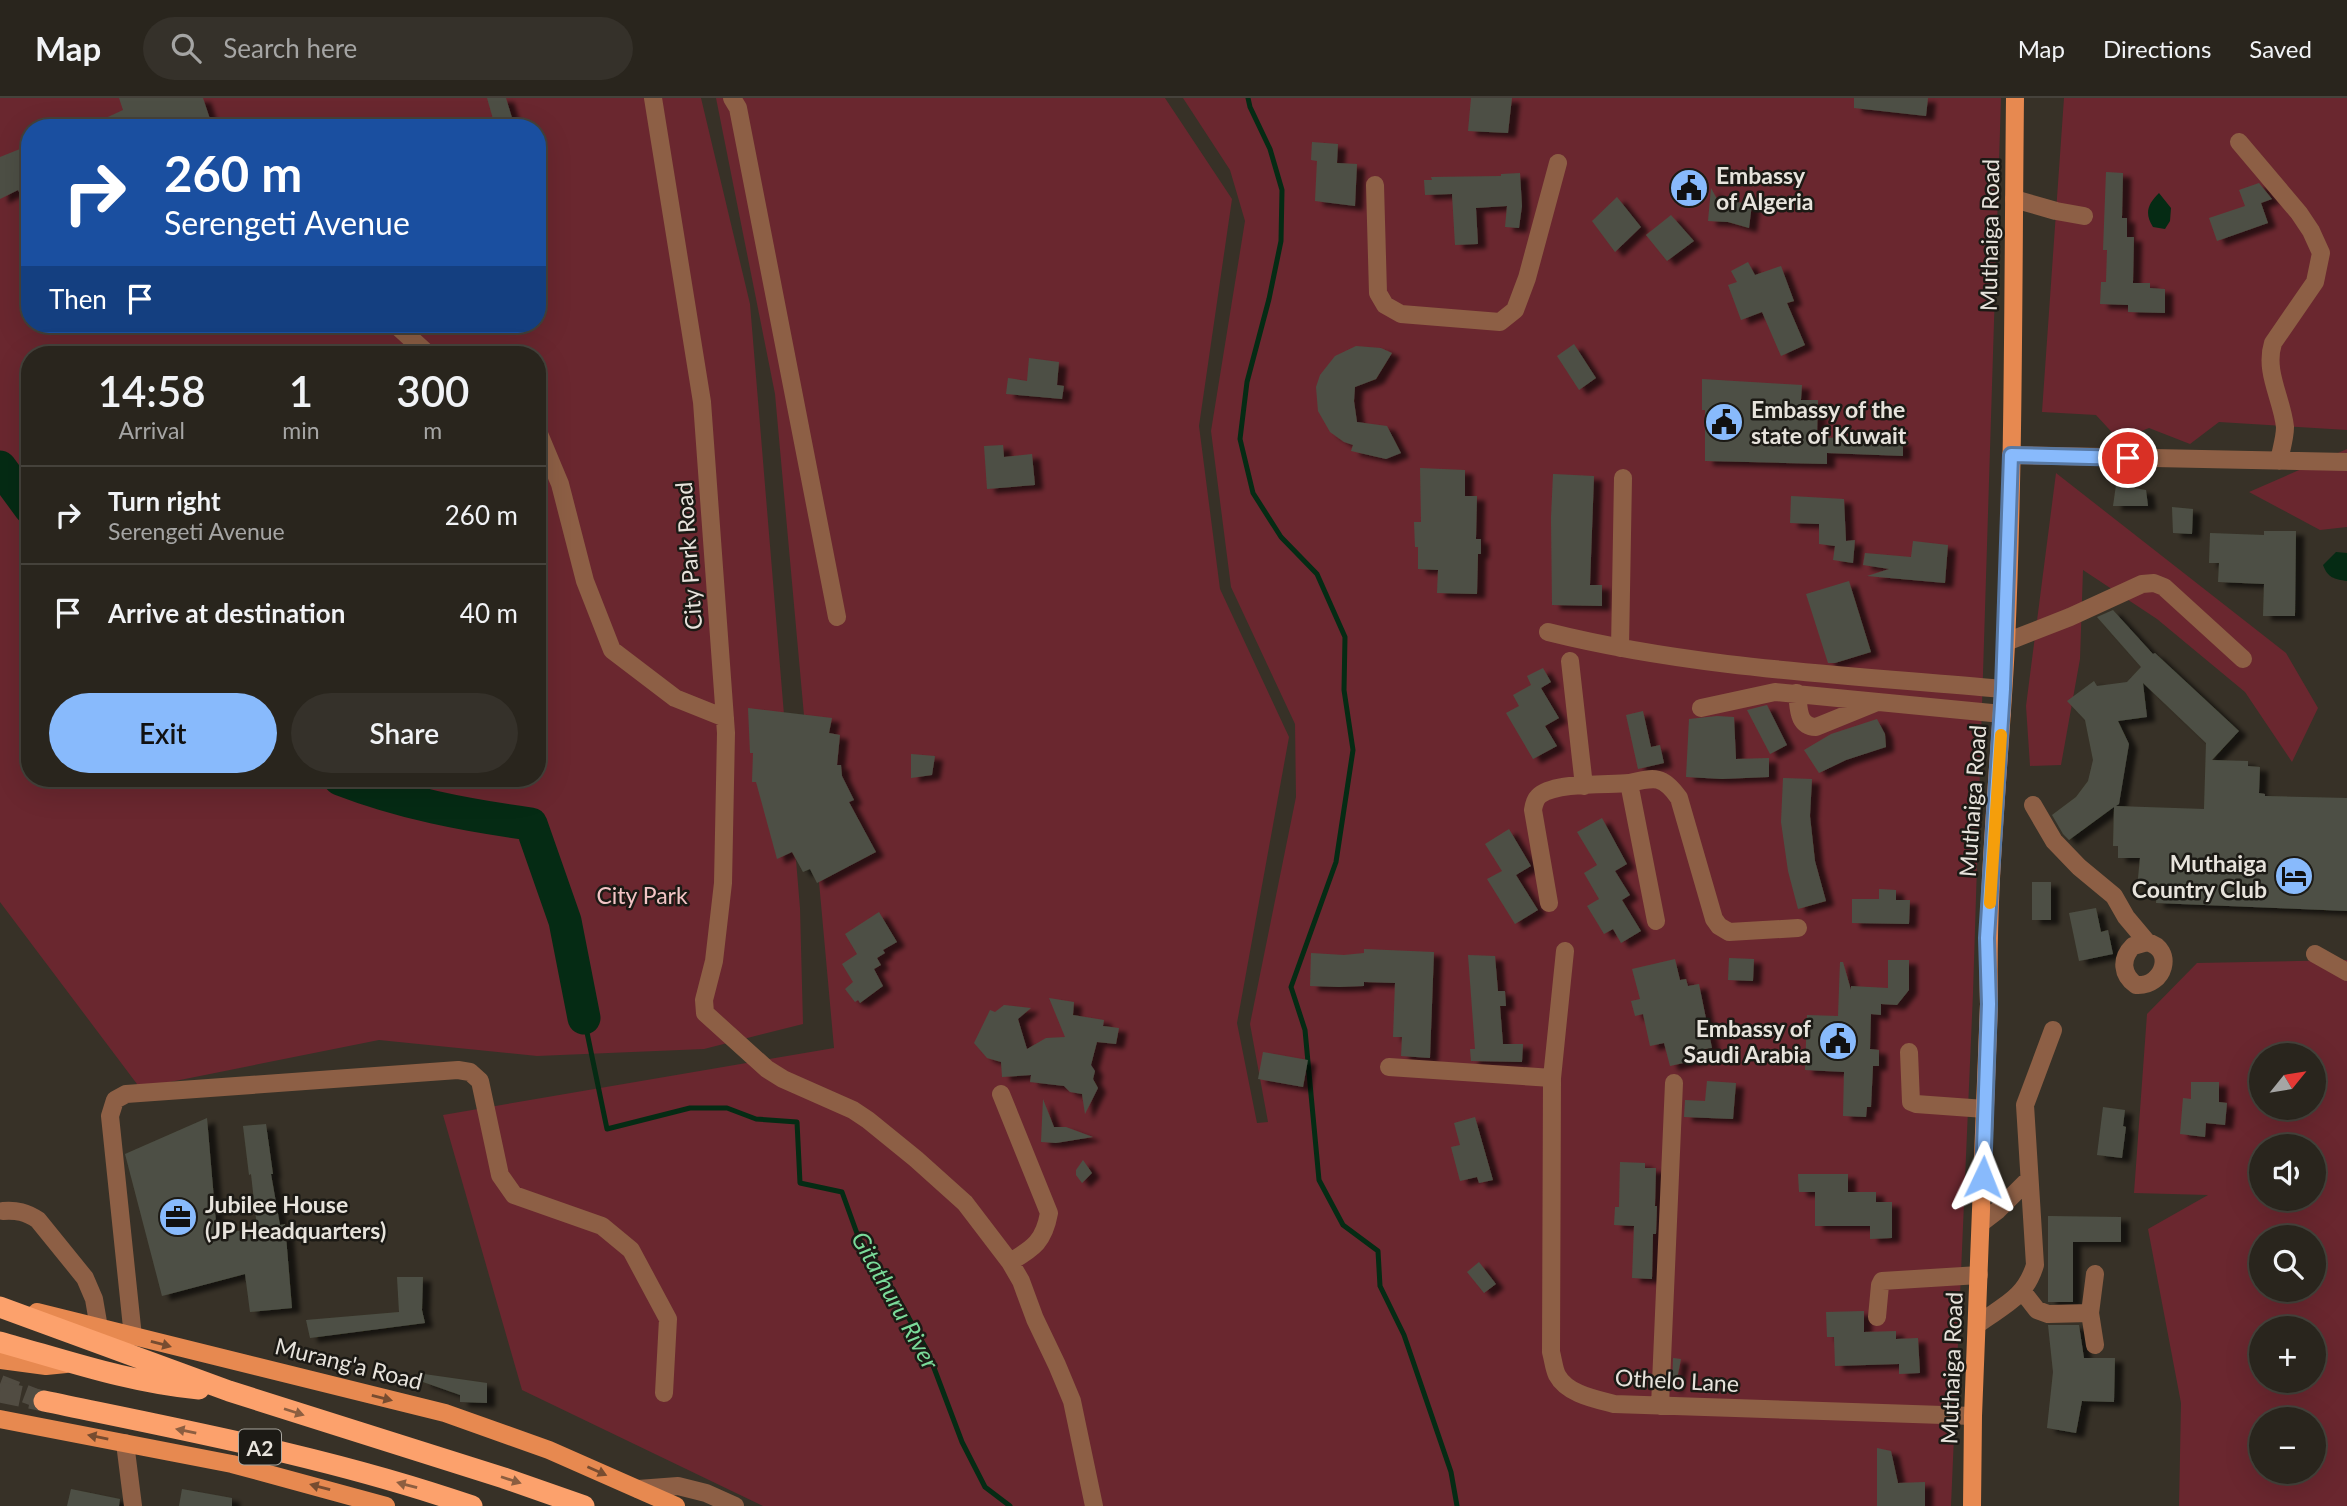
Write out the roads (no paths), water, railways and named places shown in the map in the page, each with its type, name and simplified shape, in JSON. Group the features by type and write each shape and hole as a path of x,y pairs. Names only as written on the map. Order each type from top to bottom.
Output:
{"highway":[{"name":"A2","path":"0,1307 229,1391 584,1506"},
{"path":"0,1342 76,1364 167,1385 229,1391"},
{"name":"A2","path":"44,1401 257,1446 426,1490 472,1506"}],"main road":[{"name":"Muthaiga Road","path":"1972,1506 1989,1004 1987,938 2006,642 2015,98"},
{"name":"Murang'a Road","path":"0,1302 445,1413 549,1450 676,1506"},
{"path":"0,1360 46,1366 76,1364"},
{"path":"0,1419 232,1464 386,1506"}],"street":[{"name":"City Park Road","path":"653,98 702,402 725,718 723,883 714,961 704,1000 705,1013 767,1069 801,1088 853,1110 916,1158 965,1203 1010,1262"},
{"path":"732,98 738,108 837,617"},
{"path":"2239,142 2299,213 2321,253 2315,282 2273,343 2270,352 2270,366 2285,426 2279,460"},
{"path":"1376,185 1378,293 1385,305 1401,313 1500,322 1515,310 1527,278 1558,163"},
{"path":"2014,199 2084,216"},
{"path":"405,333 419,346"},
{"path":"546,451 560,484 585,580 612,650 675,698 725,718"},
{"path":"2011,455 2347,462"},
{"path":"1620,649 1623,478"},
{"path":"2006,642 2070,617 2142,584 2154,583 2174,594 2242,659"},
{"path":"1548,632 1620,649 1731,664 2003,689"},
{"path":"1570,661 1584,786"},
{"path":"1701,708 1775,692 2002,714"},
{"path":"1797,693 1801,718 1810,727 1816,727 1878,701"},
{"path":"1549,903 1533,810 1535,800 1553,789 1629,783 1656,778 1669,784 1679,799 1714,919 1719,926 1729,932 1798,928"},
{"path":"1629,783 1656,921"},
{"path":"2033,805 2054,841 2079,867 2114,896 2126,917 2147,942"},
{"path":"2126,917 2127,952 2123,967 2130,981 2136,985 2150,984 2160,975 2164,962 2155,944 2147,942 2133,946 2127,952"},
{"name":"Othelo Lane","path":"1565,951 1552,1078 1551,1353 1558,1376 1569,1387 1590,1398 1614,1404 1973,1416"},
{"path":"2315,954 2347,972"},
{"path":"1978,1324 2023,1292 2035,1265 2025,1105 2053,1030"},
{"path":"1909,1052 1911,1102 1985,1109"},
{"path":"1390,1067 1552,1078"},
{"path":"133,1337 110,1116 115,1100 126,1094 458,1070 470,1072 480,1081 500,1175 514,1195 602,1226 631,1250 668,1319 664,1393"},
{"path":"1660,1406 1674,1083"},
{"path":"1000,1094 1049,1213 1046,1233 1031,1250 1010,1262 1021,1281 1072,1401 1094,1506"},
{"path":"1981,1223 2028,1180"},
{"path":"3,1211 17,1210 38,1220 78,1268 90,1289 99,1328"},
{"path":"2095,1274 2090,1313 2095,1345"},
{"path":"1877,1317 1882,1281 1979,1275"},
{"path":"2023,1292 2037,1310 2048,1314 2090,1313"},
{"path":"125,1443 133,1506"},
{"path":"638,1489 678,1486 706,1493 735,1506"}],"waterway":[{"path":"1248,98 1270,149 1282,190 1281,241 1247,382 1240,439 1253,493 1281,537 1317,574 1345,637 1344,690 1353,750 1336,862 1291,987 1305,1030 1319,1180 1343,1225 1378,1251 1380,1286 1404,1335 1451,1472 1457,1506"},
{"path":"0,467 21,496"},
{"path":"364,787 434,807 531,824 565,921 584,1018"},
{"name":"Gitathuru River","path":"584,1018 607,1129 690,1108 727,1108 756,1119 797,1122 800,1183 842,1192 859,1239 893,1290 928,1352 962,1442 985,1487 1010,1506"}],"tunnel":[{"path":"0,1384 44,1401"},
{"path":"0,1392 44,1401"}],"place":[{"name":"Embassy of Algeria","path":"1689,188"},
{"name":"Embassy of the state of Kuwait","path":"1724,422"},
{"name":"Muthaiga Country Club","path":"2294,876"},
{"name":"Embassy of Saudi Arabia","path":"1838,1041"},
{"name":"Jubilee House (JP Headquarters)","path":"178,1217"}],"park label":[{"name":"City Park","path":"642,895"}]}
